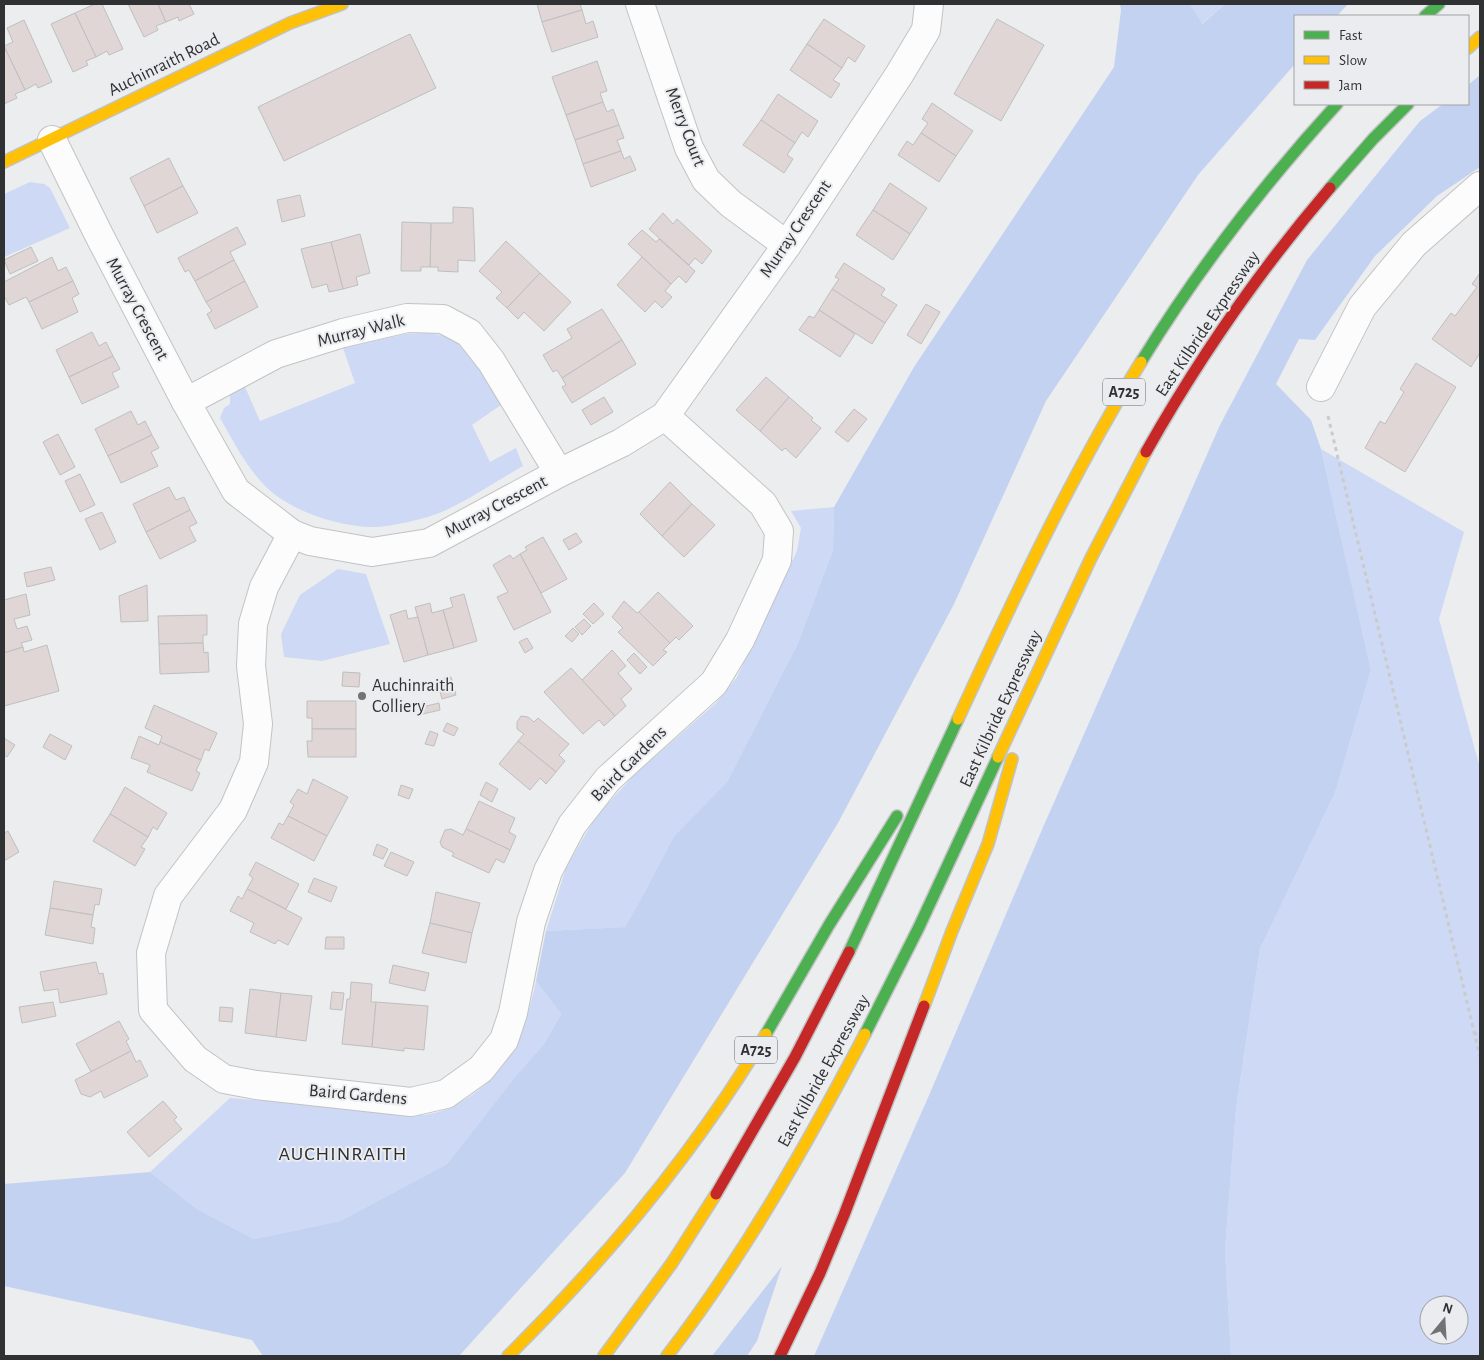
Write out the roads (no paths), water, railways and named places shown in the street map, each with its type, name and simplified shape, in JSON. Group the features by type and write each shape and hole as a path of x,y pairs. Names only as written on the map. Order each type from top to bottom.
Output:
{"main road":[{"name":"Auchinraith Road","path":"4,162 290,24 342,4"},
{"path":"1426,15 1438,4"},
{"path":"1469,47 1480,37"},
{"name":"East Kilbride Expressway","path":"604,1356 692,1232 771,1100 850,950 1063,500 1149,349 1197,274 1251,203 1307,135 1336,105"},
{"name":"East Kilbride Expressway","path":"667,1356 713,1293 779,1188 843,1077 943,876 1035,675 1106,527 1146,452 1232,314 1288,238 1391,120 1407,105"},
{"name":"A725","path":"780,1356 809,1298 844,1215 944,950 988,844 1035,675"},
{"name":"A725","path":"508,1356 576,1286 614,1243 696,1137 746,1065 788,998 819,942 961,712"}],"street":[{"name":"Merry Court","path":"640,4 690,148 706,180 731,204 787,246"},
{"name":"Murray Crescent","path":"52,140 186,402 236,491 292,534 310,541 372,552 429,543 559,473 621,443 665,416 787,246 904,68 926,30 930,4"},
{"path":"1321,387 1362,307 1414,244 1480,186"},
{"name":"Murray Walk","path":"186,402 284,351 343,333 407,318 443,319 469,333 491,361 559,473"},
{"name":"Baird Gardens","path":"292,534 264,587 253,624 251,666 258,724 254,762 233,810 168,896 151,953 153,1010 195,1059 224,1079 256,1085 411,1102 446,1094 481,1069 504,1040 513,1013 531,922 548,870 572,825 608,779 714,683 740,640 777,560 779,531 763,504 665,416"}],"place":[{"name":"Auchinraith Colliery","path":"362,696"}],"district":[{"name":"AUCHINRAITH","path":"343,1154"}]}
